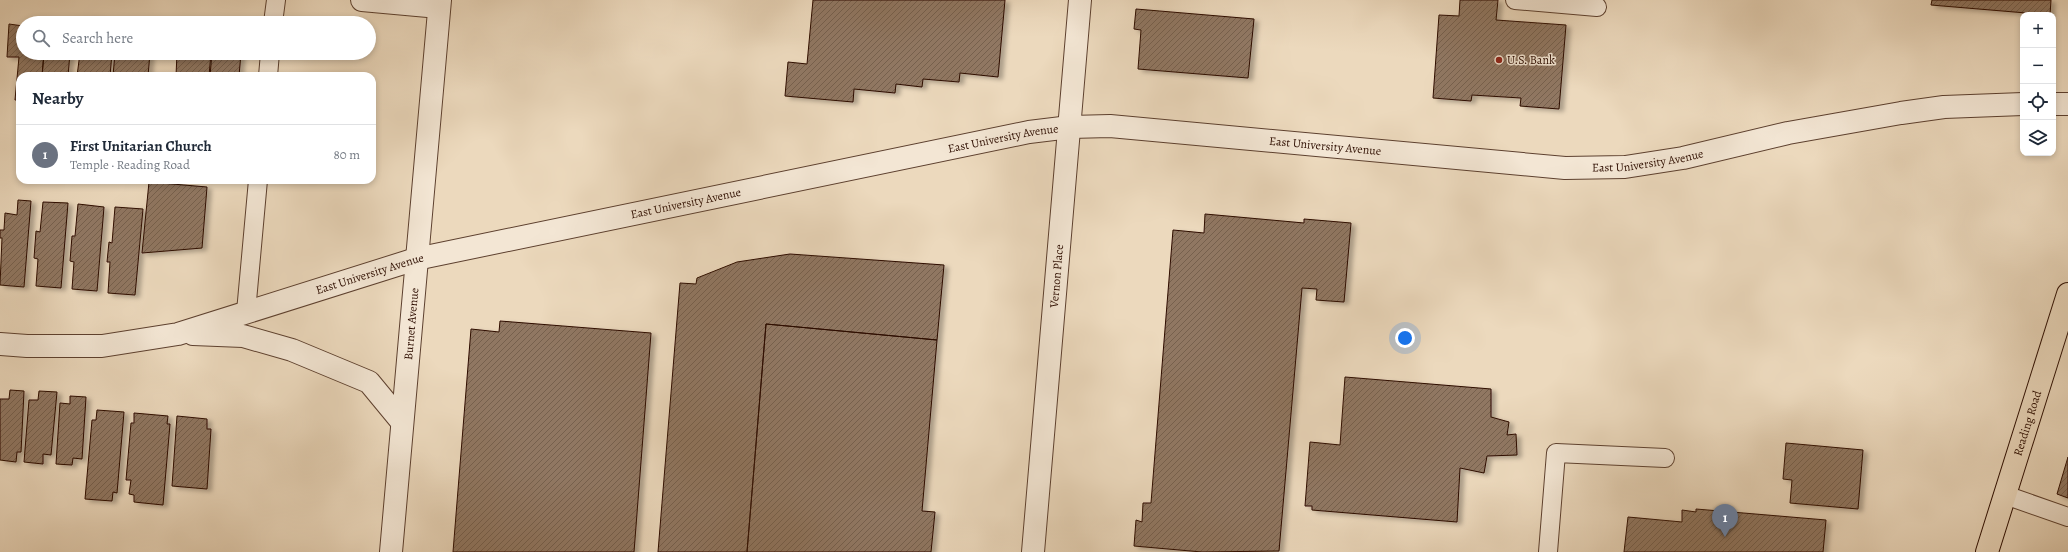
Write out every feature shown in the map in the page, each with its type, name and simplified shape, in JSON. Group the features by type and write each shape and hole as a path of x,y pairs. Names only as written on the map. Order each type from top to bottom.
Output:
{"main road":[{"name":"Reading Road","path":"1987,552 2068,294"}],"street":[{"path":"362,0 439,4"},
{"name":"Vernon Place","path":"1033,552 1080,0"},
{"name":"Burnet Avenue","path":"391,552 439,4"},
{"name":"East University Avenue","path":"0,344 27,346 102,346 178,334 416,259 1029,132 1070,127 1110,126 1565,168 1625,167 1683,158 1788,133 1901,113 1944,107 2020,104"},
{"path":"2056,104 2068,104"},
{"path":"178,334 243,336 292,350 369,382 402,422"}],"lane":[{"path":"274,16 276,0"},
{"path":"1515,0 1597,7"},
{"path":"268,72 269,60"},
{"path":"246,312 258,184"},
{"path":"1548,552 1556,453 1665,458"},
{"path":"2005,495 2068,517"}],"building":[{"path":"813,0 1005,0 998,77 960,73 959,82 923,79 922,87 896,84 895,93 854,89 853,102 785,96 788,62 807,64"},
{"name":"U.S. Bank","path":"1460,0 1498,0 1496,20 1566,25 1559,109 1520,106 1521,98 1472,95 1471,101 1433,98 1439,15 1459,16"},
{"path":"1932,0 2051,0 2050,12 2020,12 1931,5"},
{"path":"1136,9 1254,19 1248,78 1138,69 1141,30 1134,29"},
{"path":"9,24 16,25 16,57 7,57"},
{"path":"19,60 43,60 42,72 18,72"},
{"path":"43,60 69,60 68,72 42,72"},
{"path":"79,60 111,60 110,72 78,72"},
{"path":"114,60 149,60 148,72 113,72"},
{"path":"177,60 210,60 209,72 176,72"},
{"path":"211,60 240,60 239,72 210,72"},
{"path":"149,184 172,184 207,187 202,248 142,253"},
{"path":"18,200 31,201 24,287 0,285 2,238 0,238 0,230 4,230 5,213 17,215"},
{"path":"43,202 68,203 61,288 36,286 38,259 34,258 36,231 40,232"},
{"path":"78,204 104,207 97,291 72,289 74,262 70,261 72,236 75,236"},
{"path":"115,207 143,209 135,295 108,293 110,262 107,262 109,242 112,243"},
{"path":"1205,214 1304,223 1304,219 1351,223 1344,302 1316,300 1317,289 1302,288 1279,551 1202,552 1134,546 1136,520 1142,522 1143,503 1151,503 1173,230 1204,233"},
{"path":"790,254 944,265 937,340 766,324 747,552 658,552 680,283 696,284 697,278 737,262"},
{"path":"500,321 651,333 634,552 453,552 471,329 499,332"},
{"path":"766,324 937,340 922,511 935,512 931,552 747,552"},
{"path":"1345,377 1491,389 1491,417 1509,422 1507,435 1516,434 1517,455 1487,456 1484,473 1460,468 1457,522 1312,510 1312,506 1305,506 1310,442 1340,445"},
{"path":"10,390 24,391 21,452 17,452 16,462 0,460 0,399 9,399"},
{"path":"39,391 57,392 51,455 43,454 43,464 24,462 29,400 38,400"},
{"path":"70,396 86,397 82,459 73,458 72,465 56,464 60,403 70,404"},
{"path":"97,410 124,412 117,493 113,492 112,501 85,499 92,420 96,420"},
{"path":"134,413 168,416 167,424 170,424 163,505 134,502 134,495 129,494 131,480 126,480 131,423 134,423"},
{"path":"177,416 207,419 207,429 211,429 207,489 172,486"},
{"path":"1786,443 1863,450 1858,509 1790,503 1792,480 1783,479"},
{"path":"2068,457 2068,498 2057,494"},
{"path":"1696,509 1826,520 1823,552 1624,552 1628,517 1682,522 1682,510 1696,512"}],"place":[{"name":"U.S. Bank","path":"1499,60"},
{"name":"First Unitarian Church","path":"1725,537"}]}
